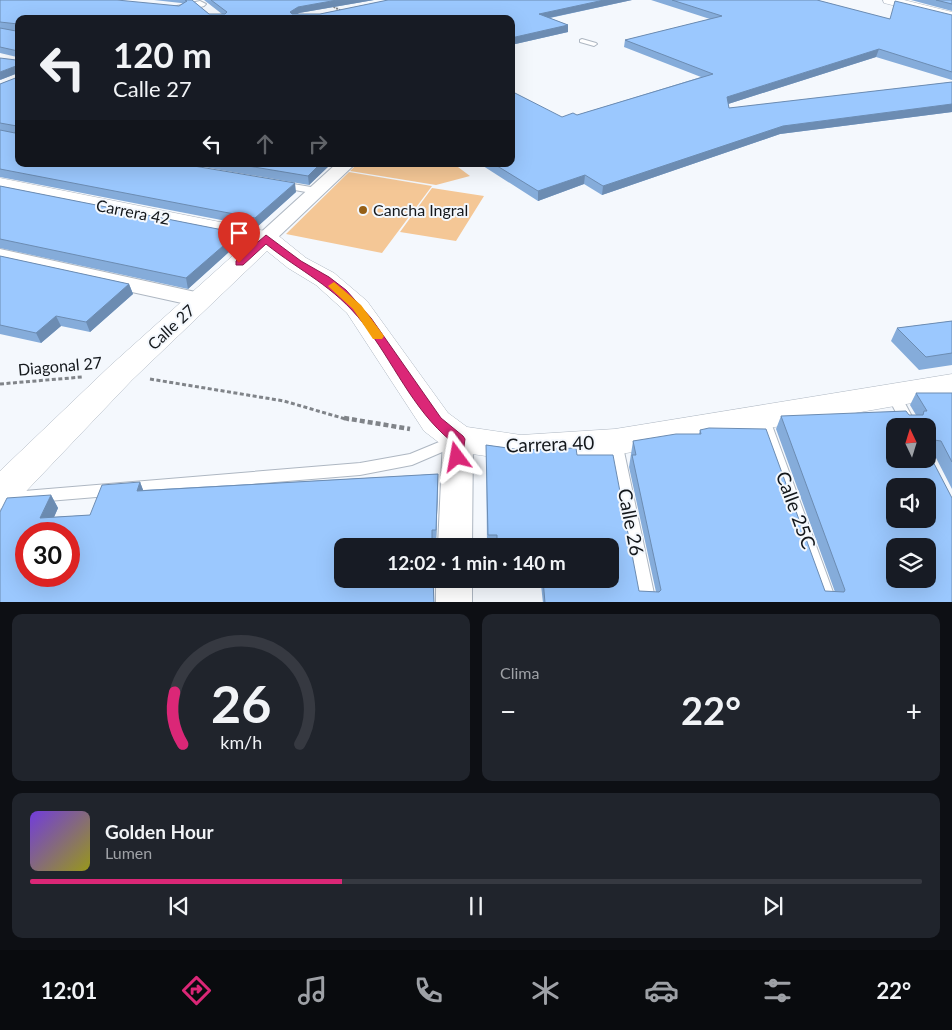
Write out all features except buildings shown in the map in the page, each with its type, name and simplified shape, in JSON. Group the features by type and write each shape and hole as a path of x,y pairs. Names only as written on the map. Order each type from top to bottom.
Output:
{"street":[{"path":"889,0 952,16"},
{"path":"165,15 180,8 200,4"},
{"path":"161,6 180,8"},
{"name":"Calle 27","path":"0,494 122,373 343,167"},
{"name":"Carrera 42","path":"0,185 266,238"},
{"path":"266,238 297,263 325,279 357,307 436,422 458,439 455,538"},
{"path":"0,256 200,300"},
{"name":"Carrera 40","path":"458,439 521,448 615,442 952,385"},
{"path":"454,588 454,602"}],"lane":[{"path":"582,41 594,44"},
{"path":"268,182 317,191"},
{"path":"894,395 906,418"},
{"name":"Calle 25C","path":"762,417 829,602"},
{"path":"0,499 360,469 412,459 458,439"},
{"name":"Calle 26","path":"615,442 647,602"}],"path":[{"path":"328,4 341,11"},
{"name":"Diagonal 27","path":"0,384 122,373 181,385 229,390 284,401 353,421 414,430"}],"shaded area":[{"path":"354,167 458,167 470,176 436,185 350,171"},
{"name":"Cancha Ingral","path":"349,172 432,186 382,253 286,234"},
{"name":"Cancha Ingral","path":"432,188 484,196 456,241 400,232"}],"slow traffic":[{"path":"334,286 357,307 378,336"}],"place":[{"name":"Cancha Ingral","path":"363,210"}],"route":[{"path":"239,263 266,238 280,251 342,292 357,307 436,422 458,439 457,457"}]}
